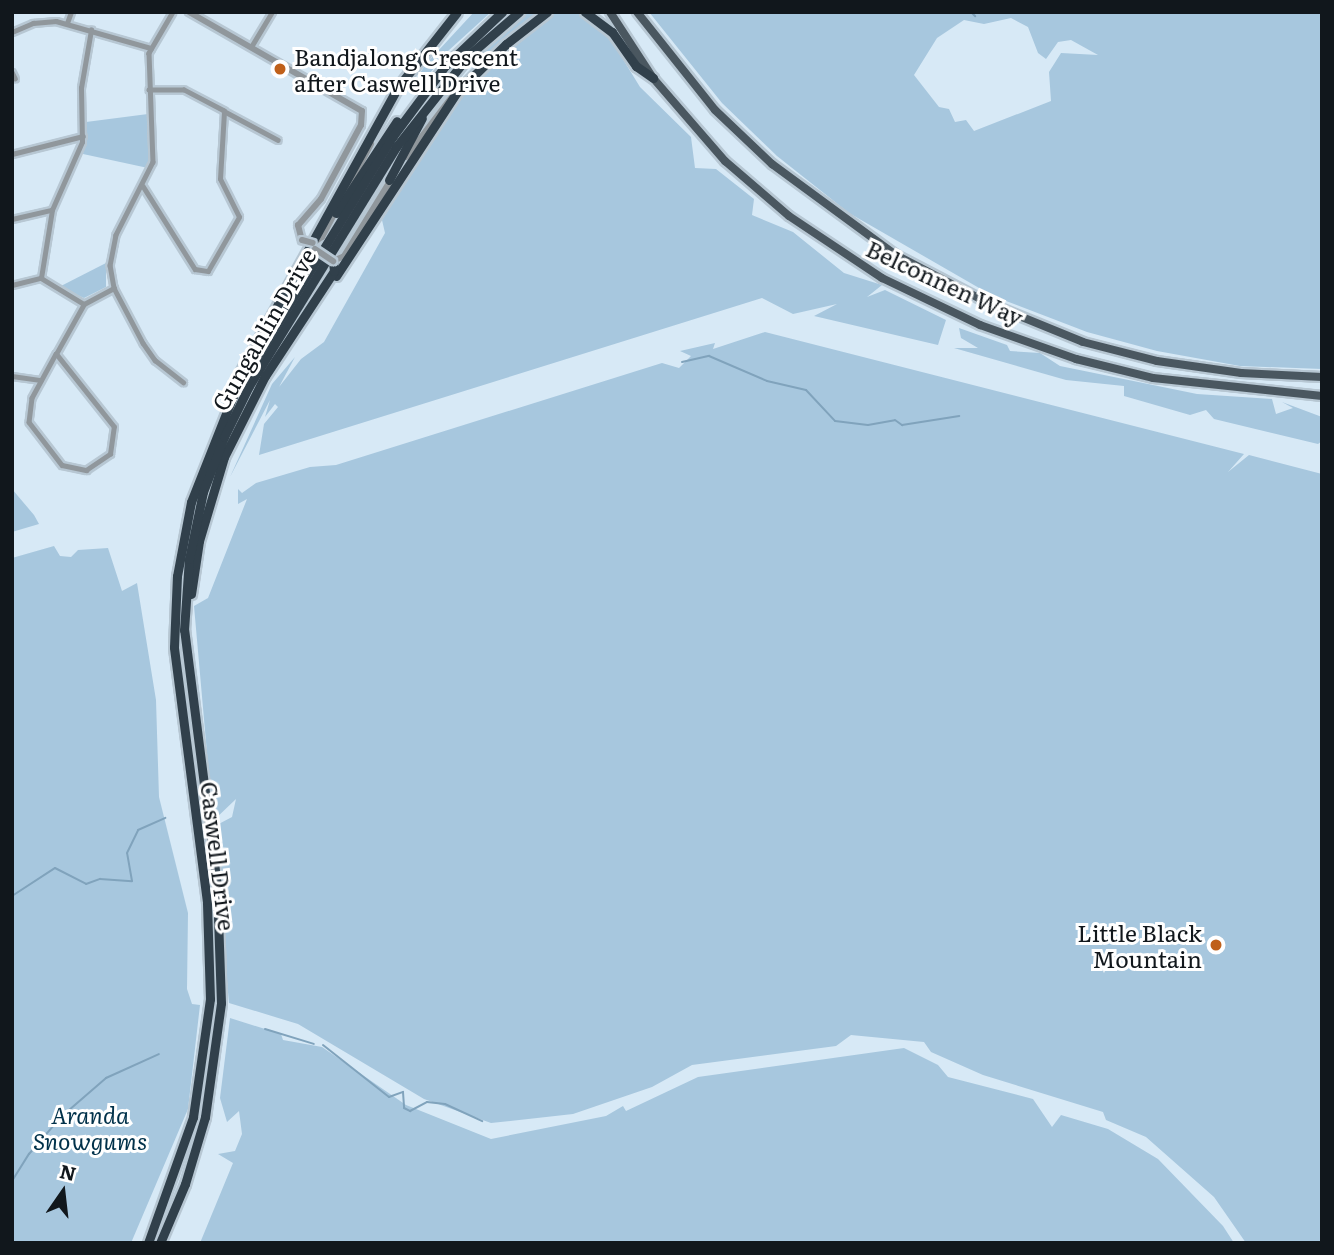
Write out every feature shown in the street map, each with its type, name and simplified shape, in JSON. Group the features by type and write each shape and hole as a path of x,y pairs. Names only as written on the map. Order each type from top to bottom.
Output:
{"highway":[{"path":"201,468 208,439 253,348 343,180 413,65 457,12"},
{"name":"Gungahlin Drive","path":"201,468 244,376 393,136 445,66 502,12"},
{"name":"Gungahlin Drive","path":"194,726 184,606 191,542 211,470 272,346 396,147 435,95 479,46 519,12"},
{"path":"277,356 320,302 456,93 506,44 548,12"},
{"path":"585,12 609,29 639,69 653,78"},
{"path":"336,213 391,128 445,66"},
{"path":"374,206 435,95"},
{"path":"194,726 188,635 199,541 224,457 277,356 318,299 335,269 333,261"},
{"name":"Caswell Drive","path":"148,1243 187,1142 206,1045 211,947 174,625 180,552 201,468"},
{"name":"Caswell Drive","path":"160,1243 192,1161 217,1049 222,956 212,844 194,726"}],"main road":[{"name":"Belconnen Way","path":"610,12 653,78 751,186 827,244 882,278 980,325 1076,359 1153,377 1270,391 1322,394"},
{"name":"Belconnen Way","path":"637,12 715,110 762,155 896,255 990,304 1083,342 1157,361 1241,373 1322,377"}],"street":[{"path":"67,23 71,12"},
{"path":"173,12 151,48 149,90 155,151 143,186 112,247 114,288 150,355 183,382"},
{"path":"189,12 357,104 363,113 361,125 321,199 298,225 302,240 333,261 343,257 425,128 456,93"},
{"path":"251,47 272,12"},
{"path":"12,32 39,22 67,23 151,48"},
{"path":"41,278 52,209 75,166 83,136 81,88 91,30"},
{"path":"313,246 336,213 413,65"},
{"path":"12,72 15,78"},
{"path":"149,90 184,90 278,140"},
{"path":"143,186 195,269 208,271 239,218 220,178 224,111"},
{"path":"12,154 83,136"},
{"path":"12,219 52,209"},
{"path":"12,285 41,278 84,304"},
{"path":"56,354 111,421 115,439 103,463 86,470 69,469 33,433 29,405 41,380 84,304 114,288"},
{"path":"12,376 41,380"}],"green space":[{"path":"474,12 491,12 448,51 416,90 414,83 425,65"},
{"path":"527,12 539,12 478,66 467,67"},
{"path":"554,12 579,12 605,30 640,87 691,137 695,168 716,169 754,199 752,215 793,232 844,273 882,285 867,297 885,290 946,320 938,345 814,316 837,304 793,314 762,298 259,455 264,424 278,407 275,404 265,417 270,400 230,477 272,384 295,357 279,387 301,359 324,342 385,233 382,220 453,106 497,58"},
{"path":"649,12 1322,12 1322,369 1240,366 1157,351 1087,332 993,296 849,213 777,156 722,103","holes":["1011,18 1028,27 1038,53 1046,59 1058,42 1071,40 1098,55 1061,53 1049,72 1051,101 974,131 966,120 955,122 949,109 939,107 914,75 937,38 964,20 984,24"]},
{"path":"148,114 152,147 148,168 83,154 86,122"},
{"path":"106,263 106,287 84,298 59,287"},
{"path":"959,328 1007,345 1010,351 1040,353 1060,366 1197,394 1272,399 1276,414 1293,408 1282,402 1322,417 1322,441 1318,444 1214,419 1206,410 1190,415 1124,396 1124,386 1066,380 954,348 978,348 961,338"},
{"path":"765,332 1244,454 1228,472 1249,455 1322,474 1322,1243 1246,1243 1214,1197 1146,1137 1106,1120 1103,1112 983,1075 931,1052 924,1042 851,1035 836,1046 692,1065 652,1087 573,1114 491,1123 424,1099 298,1024 229,1003 213,827 232,817 236,799 213,821 194,606 208,598 247,499 238,504 238,489 242,493 256,483 310,467 336,465 662,363 679,368 691,356 680,351 715,343 713,349"},
{"path":"12,489 34,515 39,524 12,532"},
{"name":"Aranda Snowgums","path":"54,546 60,556 71,557 78,550 108,548 122,591 137,583 156,700 159,797 188,913 187,989 192,1004 200,1005 188,1109 131,1243 12,1243 12,558"},
{"path":"230,1018 281,1034 283,1040 322,1047 406,1105 491,1139 606,1116 623,1106 626,1111 698,1077 904,1048 938,1065 948,1077 1033,1099 1052,1127 1061,1115 1108,1129 1158,1159 1223,1226 1234,1243 200,1243 233,1163 218,1154 235,1151 242,1134 239,1111 227,1122 220,1098"}],"waterway":[{"path":"971,12 975,16"},
{"path":"682,362 709,356 767,381 806,390 835,421 868,425 895,420 902,425 959,416"},
{"path":"12,896 55,868 86,884 100,879 132,881 127,853 138,830 165,818"},
{"path":"265,1029 314,1044"},
{"path":"323,1045 389,1097 403,1092 404,1108 410,1111 427,1102 445,1104 482,1121"},
{"path":"12,1181 29,1154 61,1117 106,1078 159,1054"}],"place":[{"name":"Bandjalong Crescent after Caswell Drive","path":"280,69"},
{"name":"Little Black Mountain","path":"1216,945"}]}
